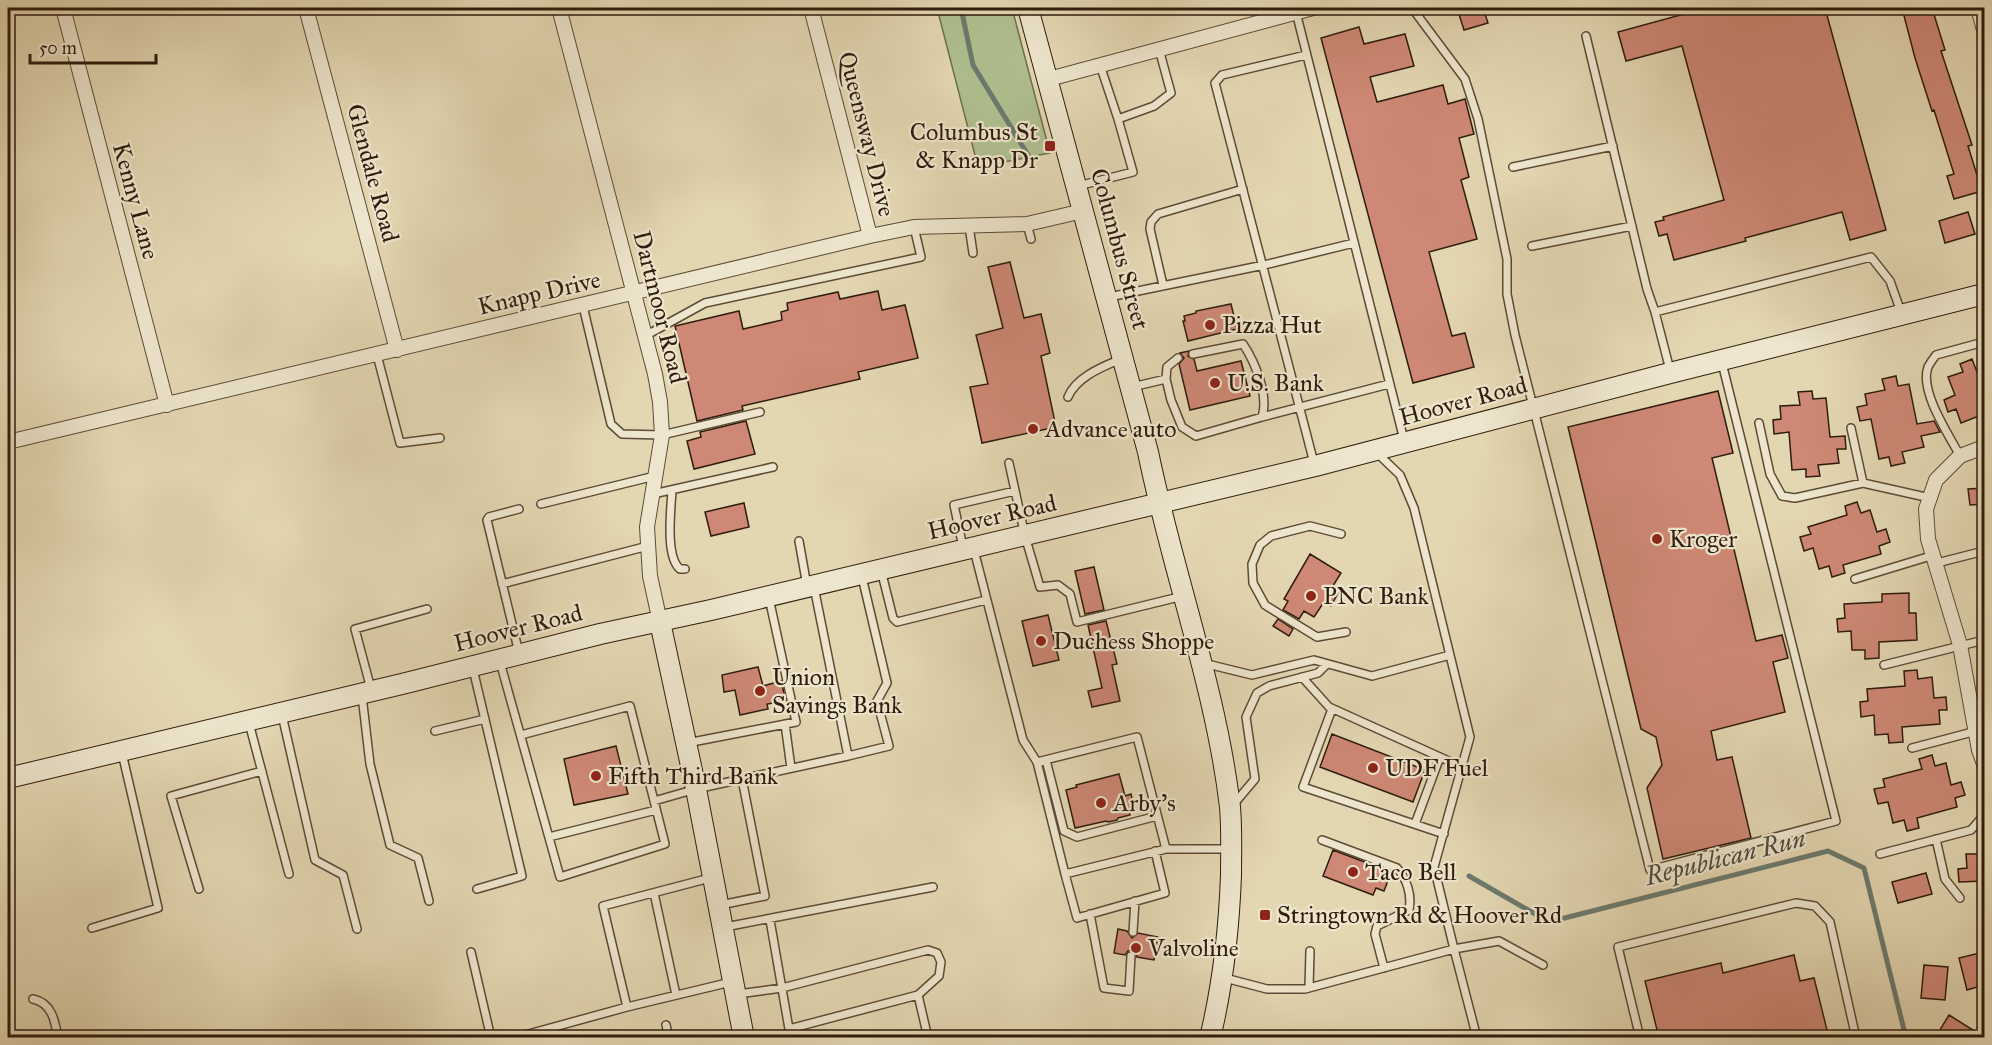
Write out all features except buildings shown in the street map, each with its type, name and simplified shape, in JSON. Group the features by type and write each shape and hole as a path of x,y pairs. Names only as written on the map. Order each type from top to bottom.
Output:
{"main road":[{"name":"Columbus Street","path":"1028,8 1124,358 1212,709 1230,808 1230,916 1222,978 1210,1038"},
{"name":"Hoover Road","path":"8,778 600,634 660,622 1315,466 1984,294"},
{"path":"660,622 696,789 744,1038"}],"street":[{"name":"Kenny Lane","path":"63,8 167,405"},
{"name":"Glendale Road","path":"306,8 397,350"},
{"name":"Dartmoor Road","path":"559,8 645,336 660,402 662,435 647,527 652,590 660,622"},
{"name":"Queensway Drive","path":"811,8 870,236"},
{"path":"1049,80 1313,8"},
{"path":"1978,8 1984,30"},
{"name":"Knapp Drive","path":"8,442 870,236 914,227 1027,224 1083,211"},
{"path":"1984,447 1960,456 1936,480 1926,509 1928,539 1960,645 1980,730 1979,750 1984,764"}],"lane":[{"path":"1412,8 1465,79 1478,119 1507,259 1507,294 1532,409 1650,870 1836,821 1721,360"},
{"path":"1296,12 1404,442"},
{"path":"1586,36 1647,289 1670,373"},
{"path":"1118,119 1154,106 1171,93 1159,49"},
{"path":"1306,55 1222,75 1215,83 1315,466"},
{"path":"1077,186 1133,172 1100,65"},
{"path":"1514,167 1613,146"},
{"path":"1163,285 1150,229 1154,217 1243,189"},
{"path":"1027,224 1031,239"},
{"path":"969,226 973,253"},
{"path":"1532,246 1632,226"},
{"path":"645,336 705,303 921,257 914,227"},
{"path":"1106,298 1264,265 1354,243"},
{"path":"1655,312 1871,257 1890,281 1902,315"},
{"path":"583,306 611,424 622,434 662,435 760,412"},
{"path":"1960,456 1934,404 1928,387 1928,368 1936,355 1980,343"},
{"path":"1193,354 1243,344 1251,355 1263,392 1262,417"},
{"path":"377,355 400,444 440,438"},
{"path":"1068,397 1075,385 1097,370 1124,358"},
{"path":"1178,358 1167,367 1166,379 1171,400 1182,427 1196,436 1389,384"},
{"path":"1131,387 1166,379"},
{"path":"1759,423 1770,474 1782,496 1795,498 1863,483 1930,498"},
{"path":"1851,429 1863,483"},
{"path":"1375,451 1400,475 1414,508 1470,737 1434,867 1477,1038"},
{"path":"1009,463 1025,536 1040,587 1058,585 1070,594 1077,622 1183,596"},
{"path":"651,494 773,467"},
{"path":"540,504 655,476"},
{"path":"672,490 670,523 672,548 676,566 685,569"},
{"path":"1015,491 954,505 986,600 1023,740 1037,762 1077,918 1165,894 1155,851"},
{"path":"519,510 489,517 487,520 519,654"},
{"path":"1341,534 1310,526 1271,536 1260,545 1252,564 1253,584 1265,604 1317,637 1346,632"},
{"path":"799,542 848,756"},
{"path":"502,584 648,546"},
{"path":"1855,579 1935,559 1984,551"},
{"path":"881,569 893,618 897,622 986,600"},
{"path":"654,801 696,789 889,746 877,701 887,683 861,573"},
{"path":"686,744 796,722 768,596"},
{"path":"427,609 355,629 367,692 370,764 390,845 418,858 429,901"},
{"path":"1884,665 1984,640"},
{"path":"1200,662 1252,675 1314,660 1372,676 1450,655"},
{"path":"500,659 560,877 665,844 630,706 521,735"},
{"path":"1230,808 1255,779 1246,717 1257,693 1269,686 1318,673 1326,665"},
{"path":"472,666 522,876 477,889"},
{"path":"1302,677 1332,709 1462,767"},
{"path":"1332,709 1303,787 1444,834"},
{"path":"281,712 315,860 343,875 357,929"},
{"path":"435,731 485,718"},
{"path":"249,720 289,874"},
{"path":"785,724 791,768"},
{"path":"1912,747 1980,730"},
{"path":"1037,762 1137,736 1166,849"},
{"path":"92,928 158,908 122,750"},
{"path":"1415,824 1440,757"},
{"path":"1046,760 1065,831 1077,837 1158,816"},
{"path":"199,889 171,796 262,771"},
{"path":"718,905 765,896 742,779"},
{"path":"549,837 656,810"},
{"path":"1880,854 1971,830 1984,815"},
{"path":"1936,839 1945,879 1960,898"},
{"path":"1322,840 1397,868 1404,876 1410,902 1409,910 1377,926 1375,934 1384,968"},
{"path":"1065,874 1166,849 1231,849"},
{"path":"627,1007 603,906 713,878"},
{"path":"723,928 933,887"},
{"path":"654,893 676,995"},
{"path":"1133,932 1135,902"},
{"path":"1640,1038 1618,947 1796,903 1815,906 1830,922 1856,1038"},
{"path":"1090,914 1104,988 1129,991 1131,956"},
{"path":"770,920 791,1038"},
{"path":"1222,978 1267,989 1309,988 1454,949 1499,941 1543,965"},
{"path":"514,1038 676,995 734,988 782,988 928,950 937,952 941,962 939,976 918,995 789,1029"},
{"path":"1309,988 1310,951"},
{"path":"471,952 491,1038"},
{"path":"918,995 928,1038"},
{"path":"33,999 47,1007 54,1019 58,1038"},
{"path":"666,1025 669,1038"}],"green space":[{"path":"937,8 1012,8 1050,153 978,167"}],"waterway":[{"name":"Republican Run","path":"961,8 973,65 1028,155"},
{"name":"Republican Run","path":"1469,876 1549,922 1828,851 1864,868 1906,1038"}],"place":[{"name":"Columbus St & Knapp Dr","path":"1050,146"},
{"name":"Pizza Hut","path":"1210,325"},
{"name":"U.S. Bank","path":"1215,383"},
{"name":"Advance auto","path":"1033,429"},
{"name":"Kroger","path":"1657,539"},
{"name":"PNC Bank","path":"1311,596"},
{"name":"Duchess Shoppe","path":"1041,641"},
{"name":"Union Savings Bank","path":"760,691"},
{"name":"UDF Fuel","path":"1373,768"},
{"name":"Fifth Third Bank","path":"596,776"},
{"name":"Arby's","path":"1101,803"},
{"name":"Taco Bell","path":"1353,872"},
{"name":"Stringtown Rd & Hoover Rd","path":"1265,915"},
{"name":"Valvoline","path":"1136,948"}]}
